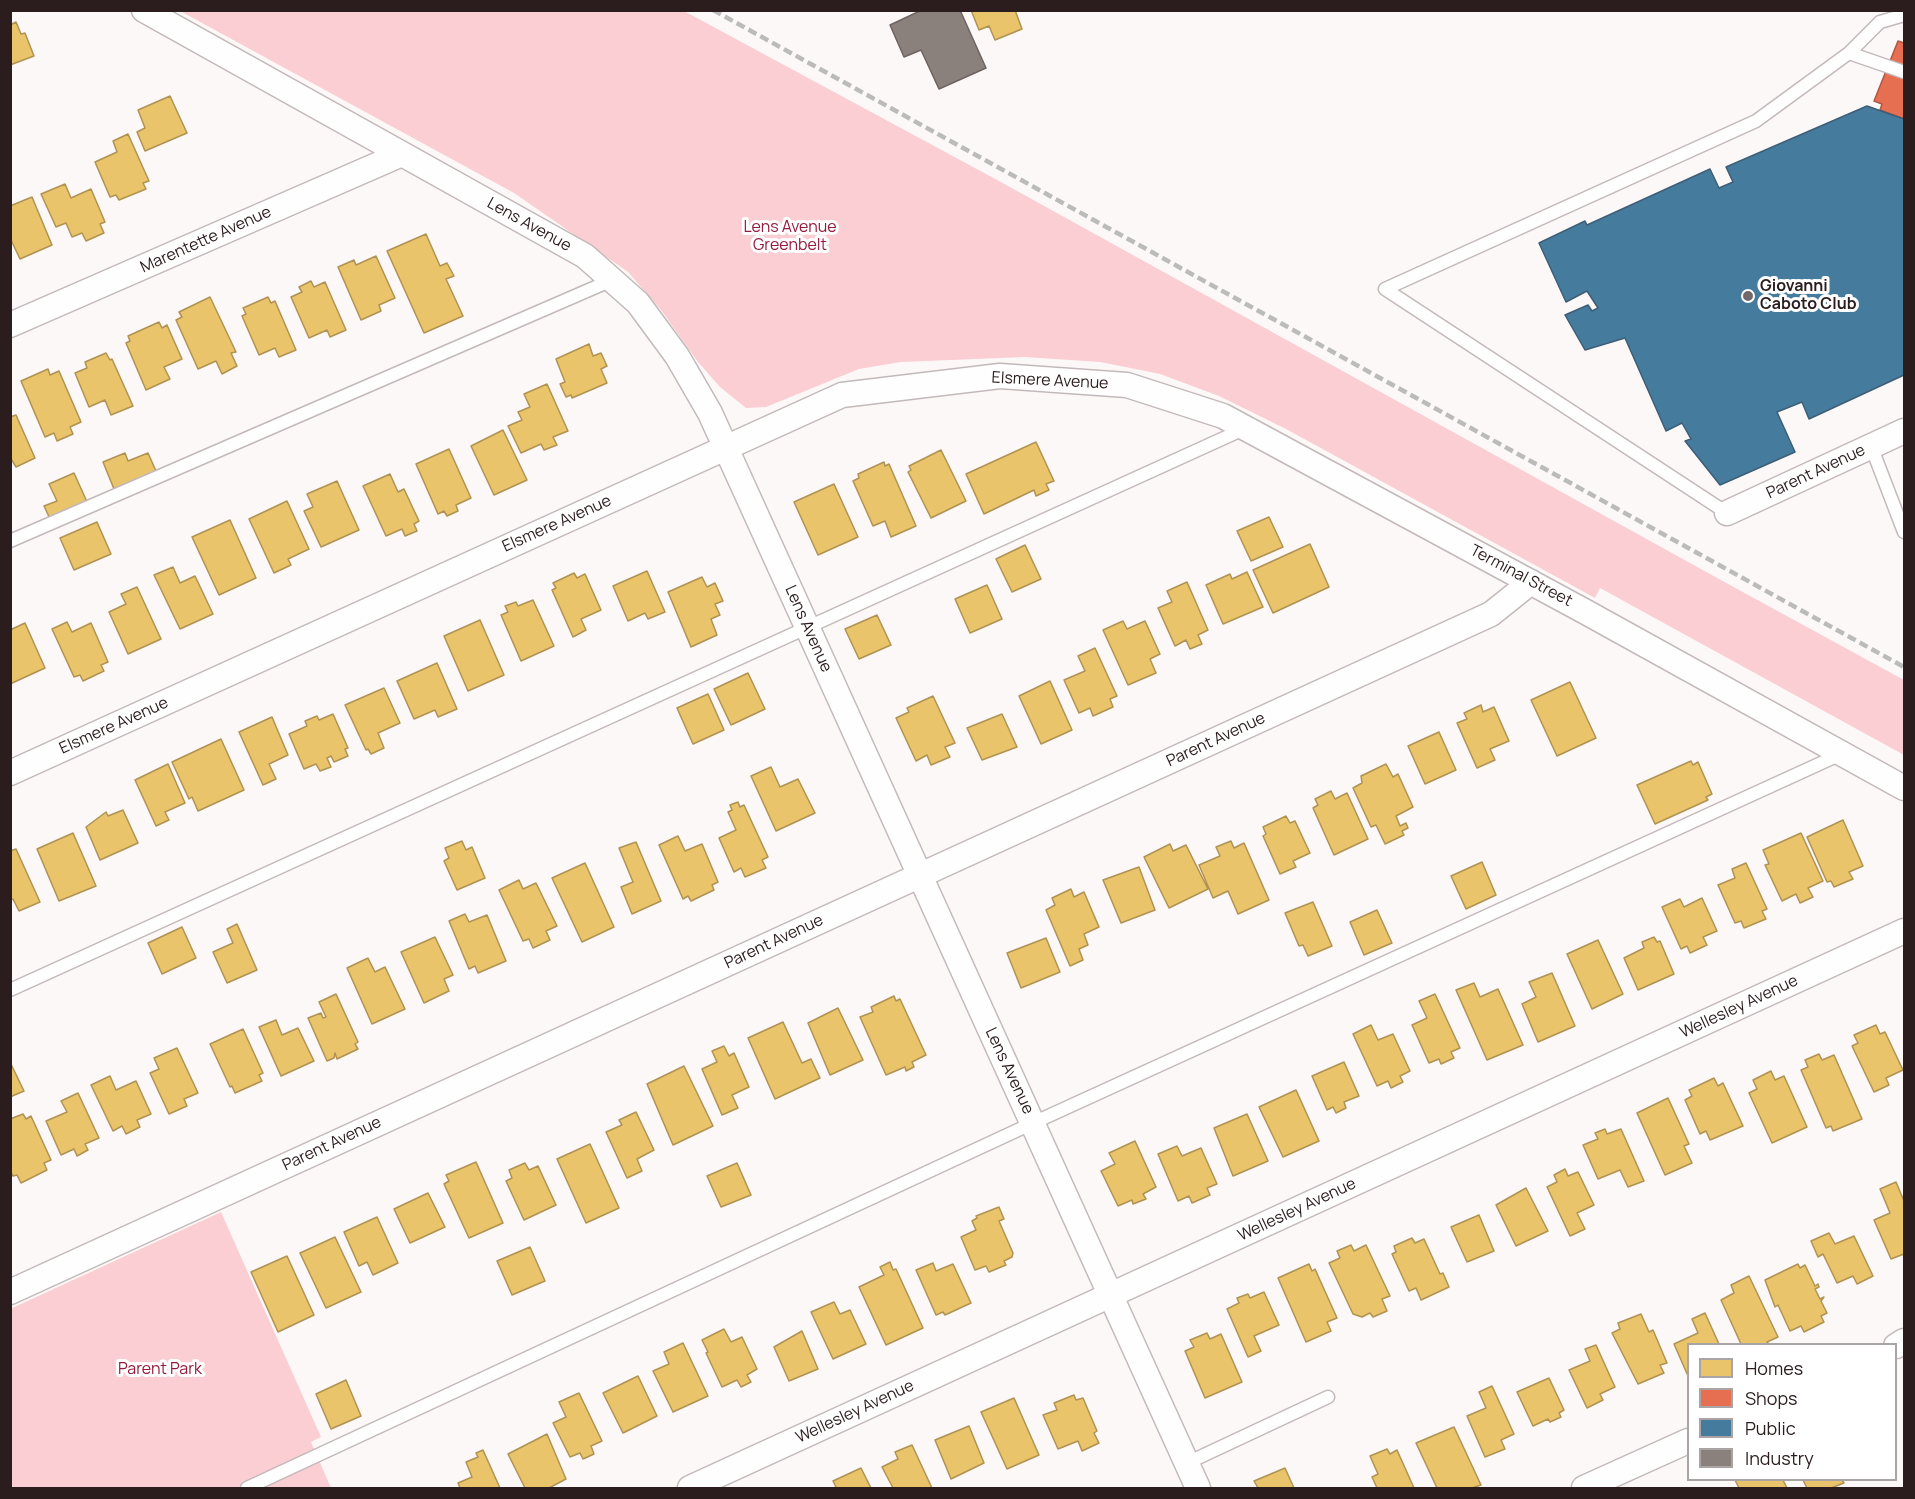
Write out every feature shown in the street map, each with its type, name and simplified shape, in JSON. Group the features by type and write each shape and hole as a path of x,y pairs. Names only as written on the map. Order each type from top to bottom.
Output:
{"street":[{"name":"Lens Avenue","path":"144,10 585,256 638,303 677,356 710,413 1198,1488"},
{"name":"Marentette Avenue","path":"10,326 402,154"},
{"name":"Elsmere Avenue","path":"10,773 842,395 1000,376 1127,385"},
{"name":"Terminal Street","path":"1127,385 1223,416 1532,582 1905,788"},
{"name":"Parent Avenue","path":"1727,513 1905,431"},
{"name":"Parent Avenue","path":"10,1292 1491,614 1532,582"},
{"name":"Wellesley Avenue","path":"690,1488 1905,931"},
{"path":"1584,1488 1687,1442"}],"lane":[{"path":"1727,513 1385,289 1756,121 1849,53 1880,22 1905,15"},
{"path":"1849,53 1905,72"},
{"path":"10,541 612,280"},
{"path":"10,990 1246,428"},
{"path":"1871,446 1905,532"},
{"path":"247,1488 1033,1123 1842,754"},
{"path":"1187,1463 1328,1397"}],"green space":[{"name":"Lens Avenue Greenbelt","path":"180,11 684,11 999,181 1904,680 1904,755 1600,588 1595,598 1286,429 1219,396 1160,374 1100,362 1025,357 901,362 859,369 766,407 746,408 720,387 698,362 661,310 628,272 514,193"},
{"name":"Parent Park","path":"221,1212 321,1437 311,1442 331,1488 11,1488 10,1309"}],"building: Homes":[{"path":"971,10 1015,10 1022,29 995,40 989,26 979,30"},
{"path":"16,22 21,34 25,33 34,56 10,65 10,25"},
{"path":"170,96 187,133 145,151 137,132 145,128 138,110"},
{"path":"128,134 149,181 143,183 146,189 119,200 116,195 110,197 95,162 117,152 113,141"},
{"path":"65,184 71,198 91,189 105,222 100,224 104,233 86,241 82,233 72,237 66,223 56,227 41,194"},
{"path":"32,197 52,245 20,259 10,238 10,206"},
{"path":"426,234 440,266 447,263 454,276 446,279 463,316 424,333 387,251"},
{"path":"376,256 395,298 379,305 381,311 361,320 338,267 354,260 356,265"},
{"path":"311,281 314,287 325,282 346,330 330,337 327,330 309,338 291,297 302,292 299,287"},
{"path":"210,297 236,352 231,353 237,366 222,374 216,361 198,369 176,320 182,317 179,312"},
{"path":"268,297 271,303 275,301 296,350 279,357 275,348 259,355 242,316 246,314 243,308"},
{"path":"159,322 162,328 167,325 182,359 164,367 170,379 146,390 126,343 130,341 128,336"},
{"path":"589,344 593,356 601,353 607,366 601,369 607,383 572,398 571,395 566,397 560,384 565,382 556,359"},
{"path":"106,353 110,360 112,359 133,406 111,415 105,400 89,407 75,373 87,368 85,362"},
{"path":"48,369 50,375 59,371 81,422 70,427 73,434 57,441 54,433 45,437 21,381"},
{"path":"547,384 568,431 553,437 557,445 544,450 541,444 521,453 508,426 522,420 518,412 530,407 524,394"},
{"path":"16,415 35,458 16,467 10,457 10,417"},
{"path":"503,430 527,480 494,495 471,446"},
{"path":"1036,442 1054,481 1046,484 1049,490 1036,496 1034,490 984,514 966,474"},
{"path":"449,449 471,498 456,505 458,511 447,516 444,511 438,514 416,464"},
{"path":"941,450 966,501 931,518 908,472 911,470 909,466"},
{"path":"125,453 128,461 148,453 156,471 114,489 103,462"},
{"path":"884,462 885,466 889,464 916,526 891,537 885,521 873,526 853,481 859,478 858,474"},
{"path":"74,473 88,504 51,521 44,506 57,501 49,484"},
{"path":"390,474 398,492 404,489 419,521 414,524 417,531 405,536 402,529 386,536 363,486"},
{"path":"337,481 359,530 321,547 304,511 313,507 307,494"},
{"path":"834,484 858,537 818,555 794,502"},
{"path":"287,501 309,549 288,559 291,565 274,573 249,519"},
{"path":"1269,517 1283,547 1251,561 1237,531"},
{"path":"230,520 256,578 219,595 192,537"},
{"path":"97,522 111,554 74,570 60,538"},
{"path":"1310,544 1329,587 1273,613 1253,570"},
{"path":"1025,545 1041,579 1012,592 996,559"},
{"path":"173,567 180,583 195,576 213,614 180,629 154,575"},
{"path":"647,571 665,612 648,619 645,613 628,621 613,586"},
{"path":"1247,572 1263,607 1223,624 1206,585 1230,574 1232,579"},
{"path":"574,573 577,578 585,574 601,610 581,619 586,630 573,637 552,590 556,588 553,583"},
{"path":"702,577 707,587 715,583 723,601 715,604 720,615 711,619 717,635 691,647 668,592"},
{"path":"1187,582 1208,630 1198,635 1202,644 1190,649 1186,640 1175,646 1158,608 1172,602 1167,591"},
{"path":"987,585 1002,619 970,633 955,599"},
{"path":"137,587 161,639 128,654 109,612 126,604 121,594"},
{"path":"533,600 554,646 521,661 501,615 508,612 505,606 516,602 518,606"},
{"path":"877,615 891,645 859,659 845,629"},
{"path":"480,620 504,675 468,691 444,636"},
{"path":"1123,621 1127,629 1145,621 1160,654 1150,659 1156,673 1128,685 1103,630"},
{"path":"67,622 72,632 91,623 108,662 101,665 104,671 83,681 80,675 74,677 52,629"},
{"path":"25,623 45,668 10,684 10,630"},
{"path":"1095,648 1117,696 1110,699 1113,707 1093,716 1090,708 1079,713 1064,680 1085,671 1078,656"},
{"path":"437,663 457,709 438,717 435,710 414,719 397,681"},
{"path":"748,673 765,709 731,725 714,689"},
{"path":"1050,681 1072,730 1041,744 1019,696"},
{"path":"1570,682 1596,738 1557,756 1531,700"},
{"path":"384,688 400,723 378,733 384,748 371,754 368,749 366,750 345,705"},
{"path":"708,694 724,730 693,744 677,708"},
{"path":"933,696 955,743 945,747 950,757 931,765 927,755 916,761 896,718 909,712 907,708"},
{"path":"1481,705 1483,712 1494,707 1509,741 1490,749 1495,760 1477,768 1457,723 1467,719 1464,713"},
{"path":"333,714 348,748 345,749 348,756 334,762 331,756 327,758 331,767 320,771 316,764 304,769 289,734 307,726 305,721 317,716 319,720"},
{"path":"1002,714 1017,747 982,760 967,728"},
{"path":"272,717 288,755 269,764 276,779 263,785 239,732"},
{"path":"1439,732 1456,770 1425,784 1408,746"},
{"path":"221,739 244,790 198,811 192,797 189,799 172,762"},
{"path":"1691,761 1693,765 1698,762 1712,794 1706,797 1708,800 1655,824 1637,785"},
{"path":"168,764 185,803 165,812 169,820 156,826 135,780"},
{"path":"1386,764 1393,777 1398,774 1413,807 1396,816 1400,826 1406,823 1408,828 1402,831 1404,835 1385,844 1376,825 1371,827 1353,788 1362,783 1361,776"},
{"path":"771,767 780,787 798,779 815,813 776,831 751,776"},
{"path":"1331,791 1335,799 1347,793 1368,839 1334,855 1313,808 1318,805 1315,799"},
{"path":"738,802 740,807 744,805 768,857 762,860 766,868 745,877 741,868 734,872 719,838 736,830 728,812 732,810 730,805"},
{"path":"123,810 138,843 100,860 86,827 106,812 108,816"},
{"path":"1286,816 1290,823 1295,821 1310,853 1293,861 1296,867 1280,874 1263,836 1266,834 1263,827"},
{"path":"1843,820 1863,866 1849,872 1853,879 1834,887 1831,881 1827,882 1807,837"},
{"path":"73,833 96,886 59,901 37,849"},
{"path":"1801,833 1823,881 1808,888 1813,897 1800,903 1796,894 1782,901 1765,865 1769,864 1763,850"},
{"path":"678,836 685,851 702,844 718,882 712,885 714,890 691,901 688,896 683,899 659,845"},
{"path":"462,841 466,850 472,847 485,878 457,890 444,861 449,858 445,848"},
{"path":"1231,841 1234,848 1244,843 1269,900 1238,914 1228,891 1213,898 1199,865 1220,856 1216,847"},
{"path":"636,842 661,901 632,914 621,887 633,882 619,848"},
{"path":"1170,844 1173,851 1186,845 1208,889 1169,908 1144,857"},
{"path":"16,849 40,902 19,911 13,899 10,900 10,851"},
{"path":"1482,862 1496,895 1466,909 1451,876"},
{"path":"585,863 614,927 582,942 552,878"},
{"path":"1746,863 1767,909 1762,911 1766,919 1744,928 1741,921 1735,923 1718,885 1735,878 1732,869"},
{"path":"1139,867 1155,910 1121,923 1103,880"},
{"path":"519,880 523,889 536,883 557,926 546,931 550,940 533,948 529,939 523,941 499,890"},
{"path":"1071,889 1074,897 1084,892 1099,927 1084,934 1088,945 1079,949 1083,960 1070,966 1046,910 1055,905 1052,898"},
{"path":"1702,898 1717,931 1703,937 1707,945 1690,953 1687,946 1681,949 1662,907 1680,899 1684,907"},
{"path":"1313,902 1332,946 1308,956 1303,945 1299,946 1285,913"},
{"path":"1377,910 1392,943 1364,955 1350,922"},
{"path":"465,914 469,922 487,915 506,961 478,973 475,966 469,969 449,921"},
{"path":"237,924 257,970 227,983 213,952 233,943 227,929"},
{"path":"182,927 196,958 162,974 148,943"},
{"path":"435,937 453,975 444,979 449,991 424,1003 401,952"},
{"path":"1654,937 1657,942 1660,941 1674,974 1638,990 1624,958 1644,948 1642,942"},
{"path":"1046,938 1060,972 1021,988 1007,953"},
{"path":"1598,940 1623,994 1592,1009 1567,954"},
{"path":"368,958 375,972 385,967 405,1009 372,1024 347,968"},
{"path":"1552,973 1575,1026 1538,1042 1522,1004 1536,997 1529,982"},
{"path":"1474,983 1480,997 1498,989 1523,1045 1487,1060 1456,990"},
{"path":"336,994 358,1042 355,1044 358,1049 337,1059 335,1053 334,1058 327,1061 308,1018 321,1013 323,1018 326,1017 319,1002"},
{"path":"1435,994 1460,1048 1451,1052 1454,1058 1441,1064 1439,1059 1429,1063 1412,1025 1427,1018 1419,1001"},
{"path":"894,996 896,1001 900,999 926,1055 912,1062 914,1067 906,1071 905,1067 886,1075 860,1017 873,1012 871,1007"},
{"path":"838,1008 863,1060 830,1075 808,1023"},
{"path":"276,1020 282,1035 298,1028 314,1061 281,1076 259,1027"},
{"path":"783,1022 802,1063 811,1059 820,1078 775,1099 748,1038"},
{"path":"1371,1025 1378,1040 1393,1034 1410,1071 1400,1076 1403,1082 1391,1088 1388,1081 1377,1086 1353,1034"},
{"path":"1876,1025 1880,1034 1885,1032 1903,1070 1886,1078 1889,1085 1874,1092 1852,1046 1858,1043 1854,1035"},
{"path":"243,1029 263,1073 259,1075 262,1081 235,1093 210,1044"},
{"path":"724,1046 729,1056 734,1053 749,1087 732,1095 738,1108 722,1115 702,1069 717,1062 712,1051"},
{"path":"177,1048 198,1093 184,1099 187,1106 169,1114 150,1073 159,1069 154,1058"},
{"path":"1819,1054 1822,1060 1834,1055 1862,1119 1833,1131 1831,1126 1826,1128 1801,1070 1808,1067 1805,1060"},
{"path":"10,1062 24,1091 10,1097"},
{"path":"1344,1062 1359,1096 1344,1102 1346,1108 1336,1113 1333,1107 1327,1110 1312,1076"},
{"path":"684,1066 713,1126 673,1145 647,1084"},
{"path":"1771,1071 1775,1080 1784,1076 1807,1127 1772,1143 1749,1093 1757,1089 1753,1080"},
{"path":"110,1076 116,1090 136,1081 151,1114 137,1120 140,1127 126,1134 122,1126 113,1131 91,1085"},
{"path":"1714,1078 1718,1086 1723,1083 1743,1126 1710,1140 1706,1131 1700,1134 1685,1100 1692,1096 1689,1090"},
{"path":"1296,1090 1319,1141 1283,1157 1259,1107"},
{"path":"78,1093 99,1138 85,1144 88,1150 77,1156 74,1149 61,1155 46,1121 67,1112 61,1101"},
{"path":"1668,1098 1689,1144 1684,1146 1692,1163 1665,1175 1637,1113"},
{"path":"636,1112 654,1150 637,1159 642,1171 627,1178 606,1132 622,1125 619,1120"},
{"path":"23,1114 26,1119 31,1116 51,1160 44,1163 47,1170 21,1183 17,1175 13,1176 10,1171 10,1119"},
{"path":"1247,1114 1268,1161 1233,1176 1214,1128"},
{"path":"1605,1129 1607,1134 1621,1129 1644,1181 1628,1187 1620,1170 1598,1179 1583,1145 1598,1139 1595,1133"},
{"path":"1135,1141 1156,1187 1143,1194 1146,1199 1133,1204 1132,1200 1118,1206 1101,1171 1115,1164 1109,1153"},
{"path":"590,1144 619,1208 586,1223 557,1159"},
{"path":"1177,1146 1182,1156 1201,1148 1217,1184 1207,1188 1210,1195 1192,1203 1189,1196 1178,1201 1158,1154"},
{"path":"476,1162 503,1223 469,1238 444,1184 449,1181 446,1175"},
{"path":"525,1163 529,1170 538,1166 556,1205 524,1220 506,1181 512,1178 509,1170"},
{"path":"737,1163 751,1195 721,1207 707,1176"},
{"path":"1565,1169 1568,1176 1578,1172 1594,1205 1577,1213 1585,1229 1570,1236 1547,1187 1557,1182 1554,1175"},
{"path":"1896,1182 1904,1201 1904,1254 1891,1259 1874,1220 1890,1213 1880,1189"},
{"path":"1526,1188 1548,1231 1516,1246 1496,1205"},
{"path":"428,1193 445,1227 410,1243 394,1209"},
{"path":"999,1207 1004,1219 999,1221 1013,1253 1012,1257 1004,1261 1006,1265 989,1272 986,1266 975,1270 961,1237 976,1230 972,1221 977,1218 976,1216"},
{"path":"1479,1215 1494,1251 1467,1262 1451,1227"},
{"path":"377,1217 398,1263 373,1275 367,1262 359,1266 344,1232"},
{"path":"1829,1233 1835,1244 1854,1236 1873,1276 1857,1284 1853,1276 1837,1283 1823,1254 1818,1257 1811,1241"},
{"path":"335,1237 361,1292 326,1308 300,1253"},
{"path":"1412,1238 1415,1243 1424,1239 1440,1274 1443,1273 1449,1287 1421,1300 1416,1288 1409,1291 1392,1254 1396,1252 1394,1246"},
{"path":"1351,1245 1354,1251 1366,1245 1390,1296 1382,1299 1387,1311 1373,1317 1370,1313 1362,1317 1353,1314 1329,1263 1340,1258 1337,1251"},
{"path":"530,1247 545,1281 512,1295 497,1261"},
{"path":"287,1256 314,1315 278,1332 251,1272"},
{"path":"890,1262 893,1270 896,1269 923,1328 886,1345 859,1287 884,1275 880,1267"},
{"path":"933,1263 936,1271 953,1264 971,1303 945,1315 943,1312 936,1315 916,1270"},
{"path":"1309,1264 1312,1271 1315,1269 1337,1318 1327,1322 1331,1331 1306,1342 1278,1278"},
{"path":"1798,1264 1800,1268 1805,1265 1815,1286 1818,1284 1819,1287 1815,1289 1820,1299 1824,1297 1821,1301 1827,1313 1821,1316 1824,1322 1804,1332 1801,1326 1790,1331 1778,1305 1775,1307 1765,1280"},
{"path":"1749,1276 1778,1337 1768,1343 1741,1343 1721,1300 1734,1293 1731,1285"},
{"path":"1264,1292 1279,1325 1254,1336 1261,1351 1248,1357 1227,1309 1239,1303 1237,1298 1248,1294 1250,1298"},
{"path":"834,1302 840,1314 850,1310 866,1344 833,1359 811,1312"},
{"path":"1705,1313 1719,1343 1687,1343 1687,1374 1674,1344 1698,1333 1692,1319"},
{"path":"1641,1314 1649,1332 1653,1330 1667,1363 1660,1365 1664,1373 1638,1384 1612,1333 1620,1329 1618,1323"},
{"path":"724,1329 731,1342 742,1337 757,1369 747,1375 751,1382 741,1387 737,1380 722,1387 702,1340"},
{"path":"802,1331 818,1369 789,1381 774,1347"},
{"path":"1207,1333 1210,1339 1221,1334 1242,1382 1205,1398 1185,1351 1194,1347 1190,1340"},
{"path":"683,1343 708,1396 673,1412 653,1371 669,1364 664,1352"},
{"path":"1596,1345 1615,1387 1600,1394 1603,1400 1587,1408 1569,1370 1590,1361 1585,1349"},
{"path":"638,1376 657,1416 623,1433 603,1393"},
{"path":"1549,1378 1564,1410 1559,1413 1561,1417 1550,1422 1548,1419 1533,1426 1517,1392"},
{"path":"346,1380 361,1416 331,1429 316,1394"},
{"path":"1492,1386 1514,1434 1501,1440 1505,1449 1485,1457 1467,1416 1486,1408 1479,1392"},
{"path":"579,1393 602,1441 591,1446 594,1454 583,1459 580,1453 570,1457 553,1423 566,1417 559,1402"},
{"path":"1074,1395 1076,1400 1083,1398 1097,1431 1094,1433 1099,1443 1082,1451 1078,1441 1058,1449 1043,1415 1057,1410 1054,1403"},
{"path":"1014,1398 1039,1455 1007,1469 981,1412"},
{"path":"969,1426 984,1463 951,1479 935,1440"},
{"path":"1454,1427 1481,1485 1472,1488 1437,1488 1416,1443"},
{"path":"547,1434 566,1479 549,1488 525,1488 508,1454"},
{"path":"912,1445 932,1488 893,1488 882,1467 898,1459 895,1452"},
{"path":"1387,1449 1390,1454 1397,1450 1414,1488 1377,1488 1372,1477 1378,1474 1370,1456"},
{"path":"483,1450 500,1488 460,1488 458,1483 472,1477 466,1462 478,1457 476,1453"},
{"path":"861,1468 871,1488 834,1488 836,1487 833,1481"},
{"path":"1285,1468 1294,1488 1258,1488 1254,1481"},
{"path":"1736,1481 1784,1481 1787,1488 1739,1488"},
{"path":"1804,1481 1843,1481 1844,1483 1831,1488 1807,1488"}],"building: Shops":[{"path":"1898,41 1904,43 1904,119 1880,110 1882,104 1874,101"}],"building: Public":[{"name":"Giovanni Caboto Club","path":"1867,106 1904,119 1904,375 1809,419 1802,402 1777,412 1795,452 1720,485 1685,441 1691,439 1682,423 1666,431 1625,338 1585,350 1565,315 1588,305 1592,311 1598,308 1587,291 1566,302 1539,243 1585,221 1587,225 1710,169 1719,188 1733,182 1726,167"}],"building: Industry":[{"path":"922,10 960,10 986,68 939,89 921,50 904,57 890,25"}],"railway":[{"path":"713,10 1904,667"}],"place":[{"name":"Giovanni Caboto Club","path":"1748,296"}]}
